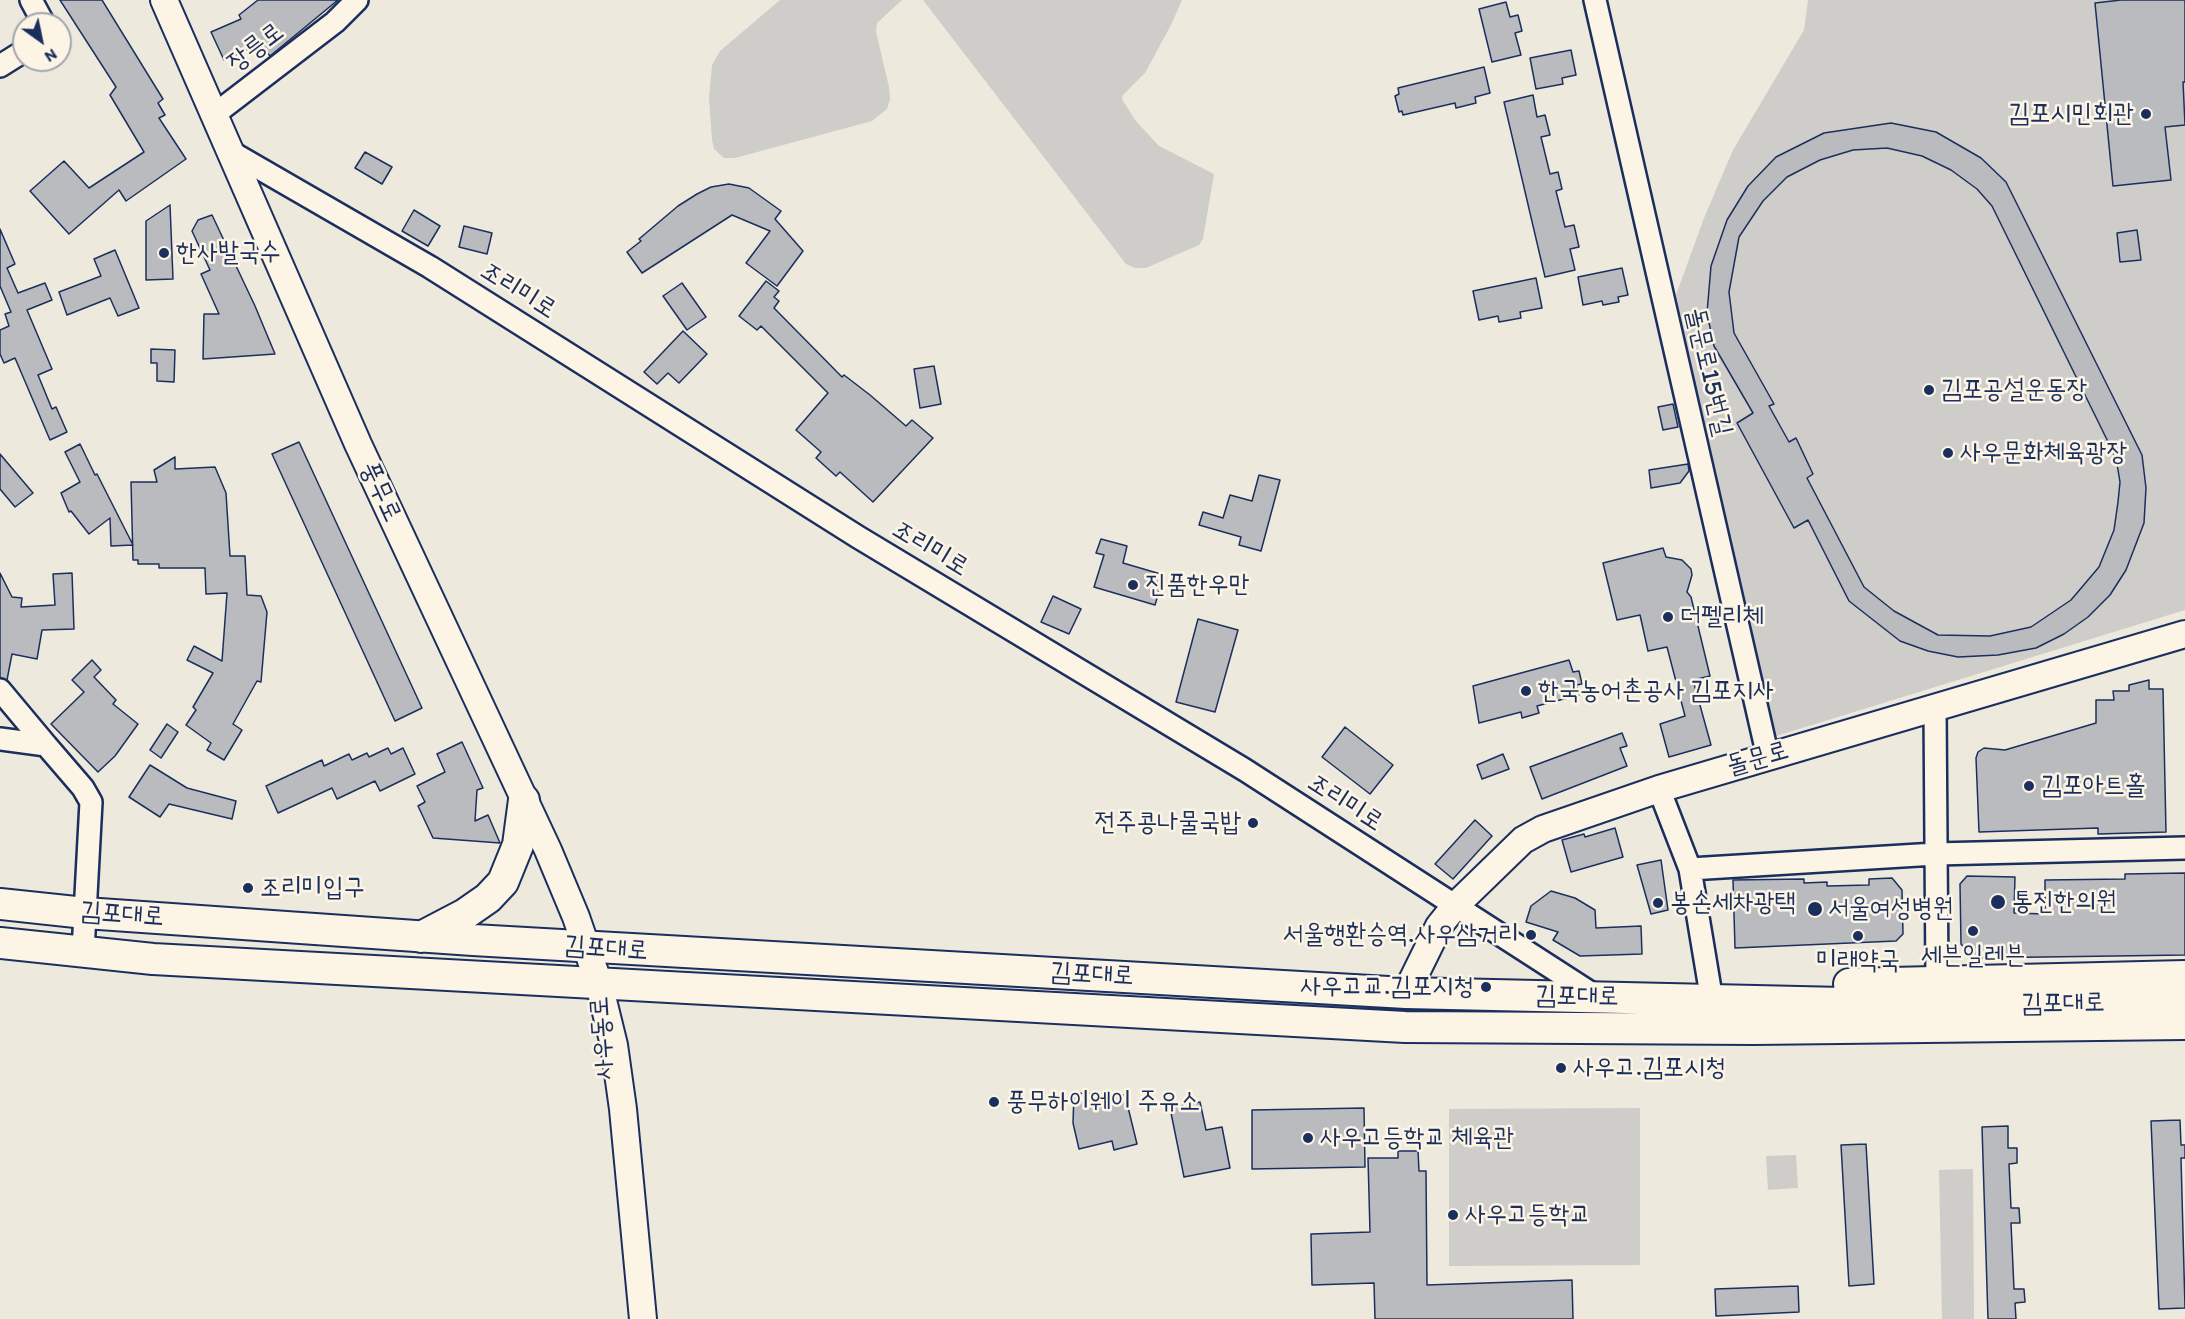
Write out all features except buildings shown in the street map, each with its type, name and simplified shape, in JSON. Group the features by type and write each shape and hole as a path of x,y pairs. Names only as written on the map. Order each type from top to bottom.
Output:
{"main road":[{"path":"421,937 465,914 488,898 503,882 518,845 524,800"},
{"name":"김포대로","path":"0,904 86,913 421,937 1406,993 1974,1006 2185,1002"},
{"name":"김포대로","path":"0,943 153,959 1405,1027 1754,1029 2185,1024"},
{"path":"1606,998 1710,989 2185,976"},
{"path":"1405,1027 1542,1042 1656,1049 2185,1045"}],"street":[{"name":"풍무로","path":"164,0 358,444 567,894 599,984"},
{"name":"장릉로","path":"214,114 335,22 357,0"},
{"name":"돌문로15번길","path":"1595,0 1768,757"},
{"name":"조리미로","path":"231,152 430,267 858,537 1245,770 1455,906 1606,998"},
{"name":"돌문로","path":"1406,993 1439,926 1455,906 1515,848 1543,829 1659,789 2185,634"},
{"path":"0,690 83,788 91,802 83,951"},
{"path":"1935,707 1937,981"},
{"path":"0,739 46,745"},
{"path":"1659,789 1690,869 1710,989"},
{"path":"1690,869 1935,854 2185,848"},
{"name":"사우동로","path":"599,984 627,1319"},
{"name":"사우동로","path":"599,984 614,1045 623,1109 643,1319"}],"shaded area":[{"path":"780,0 902,0 877,23 876,32 889,87 890,99 887,109 872,121 735,158 724,158 714,149 712,140 709,98 712,65 720,51"},
{"path":"923,0 1182,0 1145,73 1123,95 1122,99 1135,120 1159,146 1214,174 1203,239 1199,245 1146,268 1135,268 1126,264"},
{"name":"사우문화체육광장","path":"1808,0 2185,0 2185,610 1773,737 1676,295 1704,218 1733,150 1804,30"},
{"path":"1640,1108 1640,1265 1449,1266 1449,1109"},
{"path":"1796,1155 1798,1188 1768,1190 1766,1156"},
{"path":"1973,1169 1974,1319 1942,1319 1939,1170"}],"place":[{"name":"김포시민회관","path":"2146,114"},
{"name":"한사발국수","path":"164,253"},
{"name":"김포공설운동장","path":"1929,390"},
{"name":"사우문화체육광장","path":"1948,453"},
{"name":"진품한우만","path":"1133,585"},
{"name":"더펠리체","path":"1668,617"},
{"name":"한국농어촌공사 김포지사","path":"1526,691"},
{"name":"김포아트홀","path":"2029,786"},
{"name":"전주콩나물국밥","path":"1253,823"},
{"name":"조리미입구","path":"248,888"},
{"name":"통진한의원","path":"1998,902"},
{"name":"봉손세차광택","path":"1658,903"},
{"name":"서울여성병원","path":"1815,909"},
{"name":"세븐일레븐","path":"1973,931"},
{"name":"서울행환승역.사우삼거리","path":"1531,935"},
{"name":"미래약국","path":"1858,936"},
{"name":"사우고교.김포시청","path":"1486,987"},
{"name":"사우고.김포시청","path":"1561,1068"},
{"name":"풍무하이웨이 주유소","path":"994,1102"},
{"name":"사우고등학교 체육관","path":"1308,1138"},
{"name":"사우고등학교","path":"1453,1215"}]}
